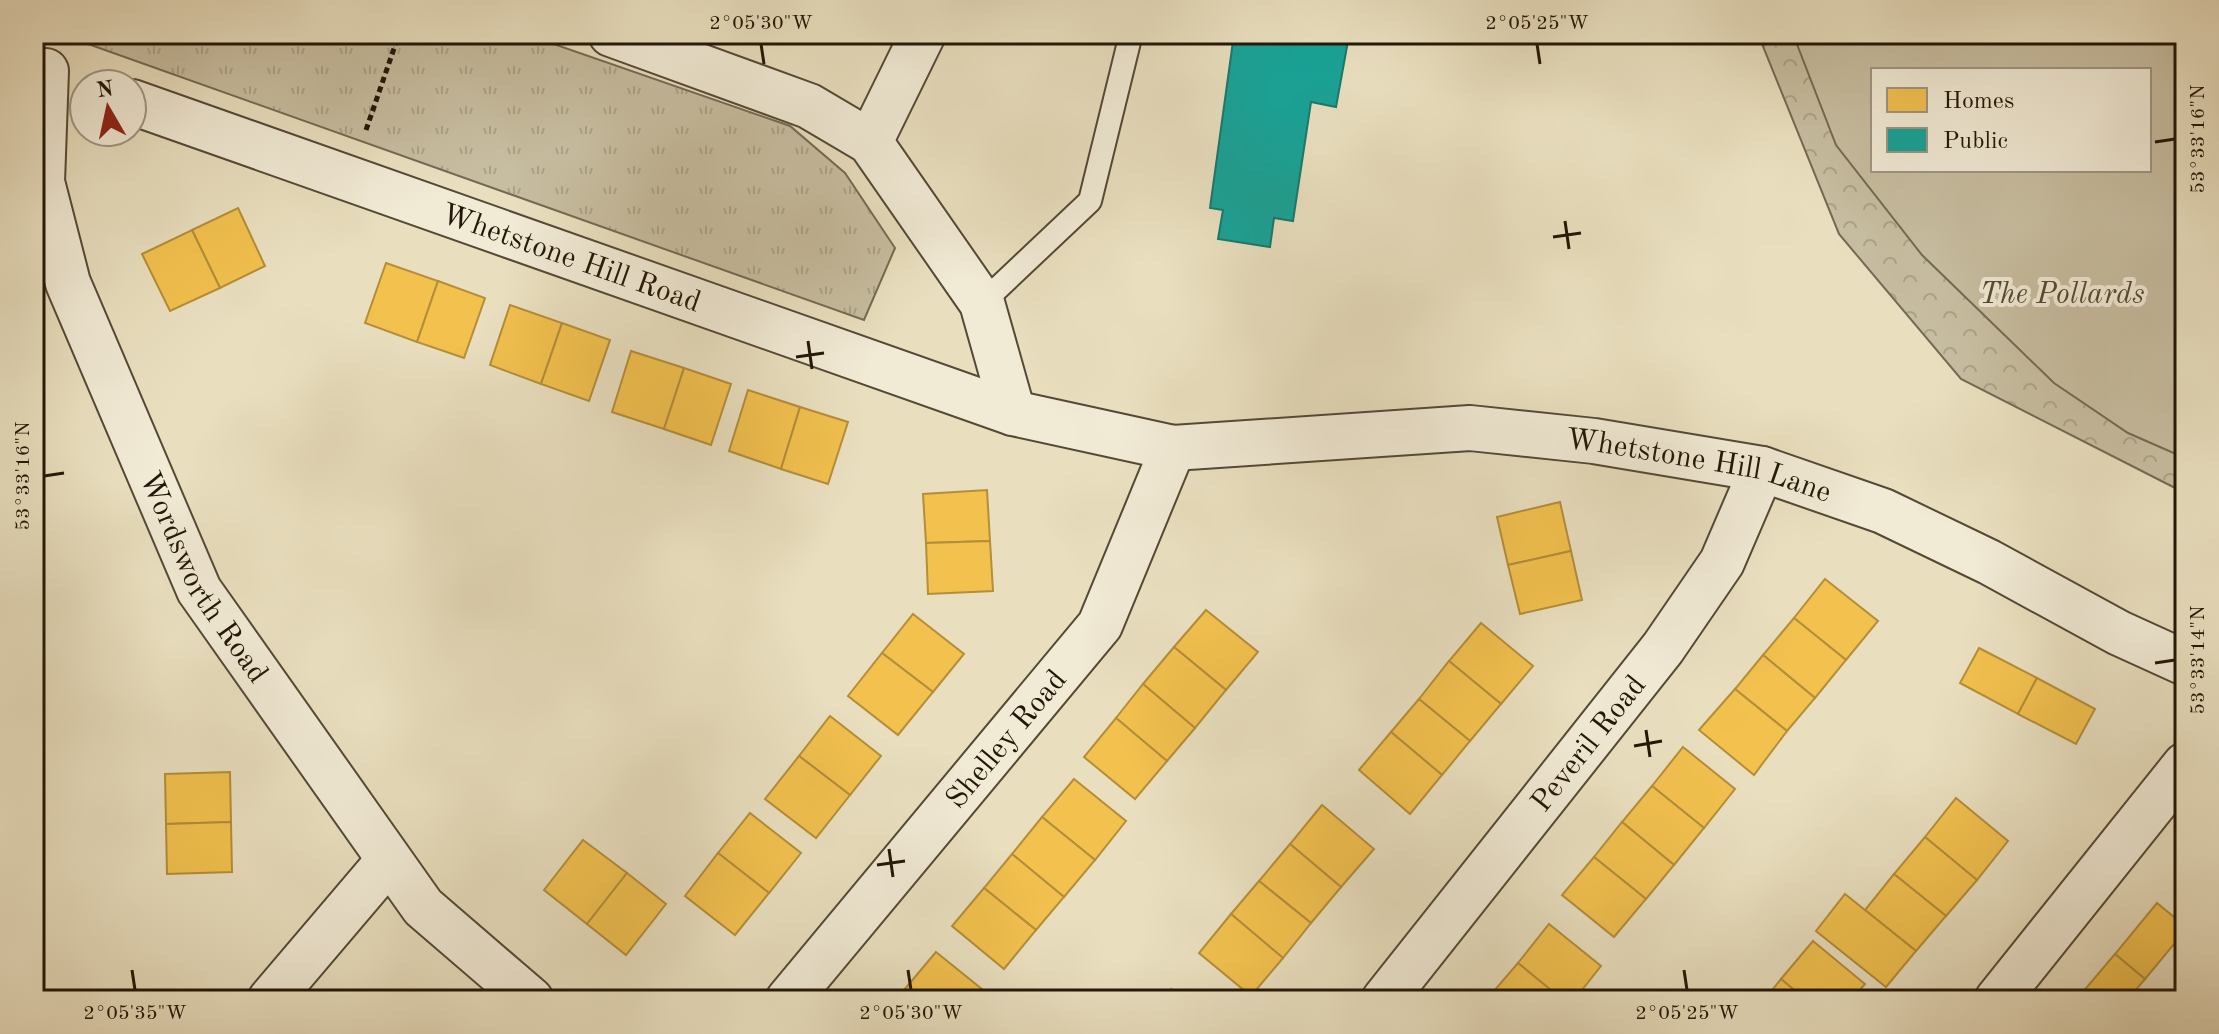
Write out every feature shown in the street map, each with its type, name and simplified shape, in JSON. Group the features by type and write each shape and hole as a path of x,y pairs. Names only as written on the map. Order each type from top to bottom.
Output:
{"street":[{"path":"611,34 809,106 870,142 982,303 1013,413"},
{"path":"870,142 923,34"},
{"name":"Wordsworth Road","path":"55,74 42,182 68,283 199,590 423,907 531,1000"},
{"name":"Whetstone Hill Road","path":"148,108 348,181 1013,413 1173,448"},
{"name":"Whetstone Hill Lane","path":"1173,448 1470,428 1594,441 1762,469 1883,511 1989,562 2119,633 2185,663"},
{"name":"Shelley Road","path":"788,1000 1100,625 1173,448"},
{"name":"Peveril Road","path":"1384,1000 1663,648 1722,562 1762,469"},
{"path":"1997,1000 2185,765"},
{"path":"270,1000 389,860"}],"lane":[{"path":"982,303 1090,201 1131,34"}],"path":[{"path":"348,181 399,34"}],"green space":[{"path":"60,34 525,34 790,126 845,173 895,248 864,320"},
{"name":"The Pollards","path":"1758,34 2185,34 2185,493 1961,379 1839,234"},
{"name":"The Pollards","path":"1793,34 2185,34 2185,458 2128,433 2054,383 1922,255 1836,145"}],"building: Homes":[{"path":"238,208 265,266 220,288 192,230"},
{"path":"192,230 220,288 170,311 142,254"},
{"path":"386,263 438,281 417,342 365,323"},
{"path":"438,281 485,298 464,358 417,342"},
{"path":"510,305 562,323 541,384 490,365"},
{"path":"562,323 610,340 589,401 541,384"},
{"path":"631,351 684,368 664,429 612,412"},
{"path":"684,368 731,384 711,445 664,429"},
{"path":"748,390 800,407 781,469 729,451"},
{"path":"800,407 848,422 828,484 781,469"},
{"path":"987,490 990,541 926,543 923,494"},
{"path":"1560,502 1571,551 1508,565 1497,517"},
{"path":"990,541 993,591 928,594 926,543"},
{"path":"1571,551 1582,600 1520,614 1508,565"},
{"path":"1825,579 1878,621 1846,660 1794,618"},
{"path":"1206,610 1258,652 1226,690 1174,647"},
{"path":"913,614 964,654 933,692 882,653"},
{"path":"1794,618 1846,660 1815,698 1763,655"},
{"path":"1481,623 1533,666 1501,704 1449,661"},
{"path":"1174,647 1226,690 1195,728 1143,684"},
{"path":"1979,648 2037,678 2018,714 1960,683"},
{"path":"882,653 933,692 898,735 848,696"},
{"path":"1763,655 1815,698 1787,731 1735,689"},
{"path":"1449,661 1501,704 1470,741 1419,699"},
{"path":"2037,678 2095,709 2076,744 2018,714"},
{"path":"1143,684 1195,728 1167,761 1116,718"},
{"path":"1735,689 1787,731 1754,775 1699,730"},
{"path":"1419,699 1470,741 1442,775 1391,732"},
{"path":"830,716 881,756 850,795 799,756"},
{"path":"1116,718 1167,761 1135,799 1084,757"},
{"path":"1391,732 1442,775 1410,814 1359,770"},
{"path":"1683,747 1735,789 1704,828 1652,786"},
{"path":"799,756 850,795 816,838 765,799"},
{"path":"230,772 231,822 166,824 165,774"},
{"path":"1074,779 1126,821 1095,860 1042,817"},
{"path":"1652,786 1704,828 1674,865 1622,822"},
{"path":"1956,798 2008,841 1977,880 1925,837"},
{"path":"1322,805 1374,849 1341,887 1290,844"},
{"path":"750,813 801,853 769,893 718,853"},
{"path":"1042,817 1095,860 1064,897 1012,854"},
{"path":"231,822 232,872 167,874 166,824"},
{"path":"1622,822 1674,865 1646,899 1594,857"},
{"path":"1925,837 1977,880 1946,916 1894,874"},
{"path":"583,840 627,873 587,924 544,890"},
{"path":"1290,844 1341,887 1311,923 1259,881"},
{"path":"718,853 769,893 735,935 685,896"},
{"path":"1012,854 1064,897 1036,930 984,888"},
{"path":"1594,857 1646,899 1614,937 1562,895"},
{"path":"627,873 666,904 626,955 587,924"},
{"path":"1894,874 1946,916 1916,951 1865,910"},
{"path":"1259,881 1311,923 1283,958 1231,914"},
{"path":"984,888 1036,930 1004,969 952,926"},
{"path":"1845,894 1916,951 1886,987 1816,931"},
{"path":"2157,903 2185,926 2185,931 2145,979 2115,954"},
{"path":"1231,914 1283,958 1251,996 1199,953"},
{"path":"1549,924 1601,966 1574,1000 1563,1000 1518,963"},
{"path":"1813,941 1865,984 1851,1000 1806,1000 1781,979"},
{"path":"936,952 988,994 983,1000 916,1000 904,990"},
{"path":"2115,954 2145,979 2127,1000 2076,1000"},
{"path":"1518,963 1563,1000 1487,999"},
{"path":"1781,979 1806,1000 1764,1000"},
{"path":"1171,989 1185,1000 1162,1000"},
{"path":"904,990 916,1000 895,1000"}],"building: Public":[{"path":"1234,34 1308,34 1348,41 1336,107 1311,102 1293,221 1274,218 1270,247 1218,239 1223,210 1210,208"}]}
